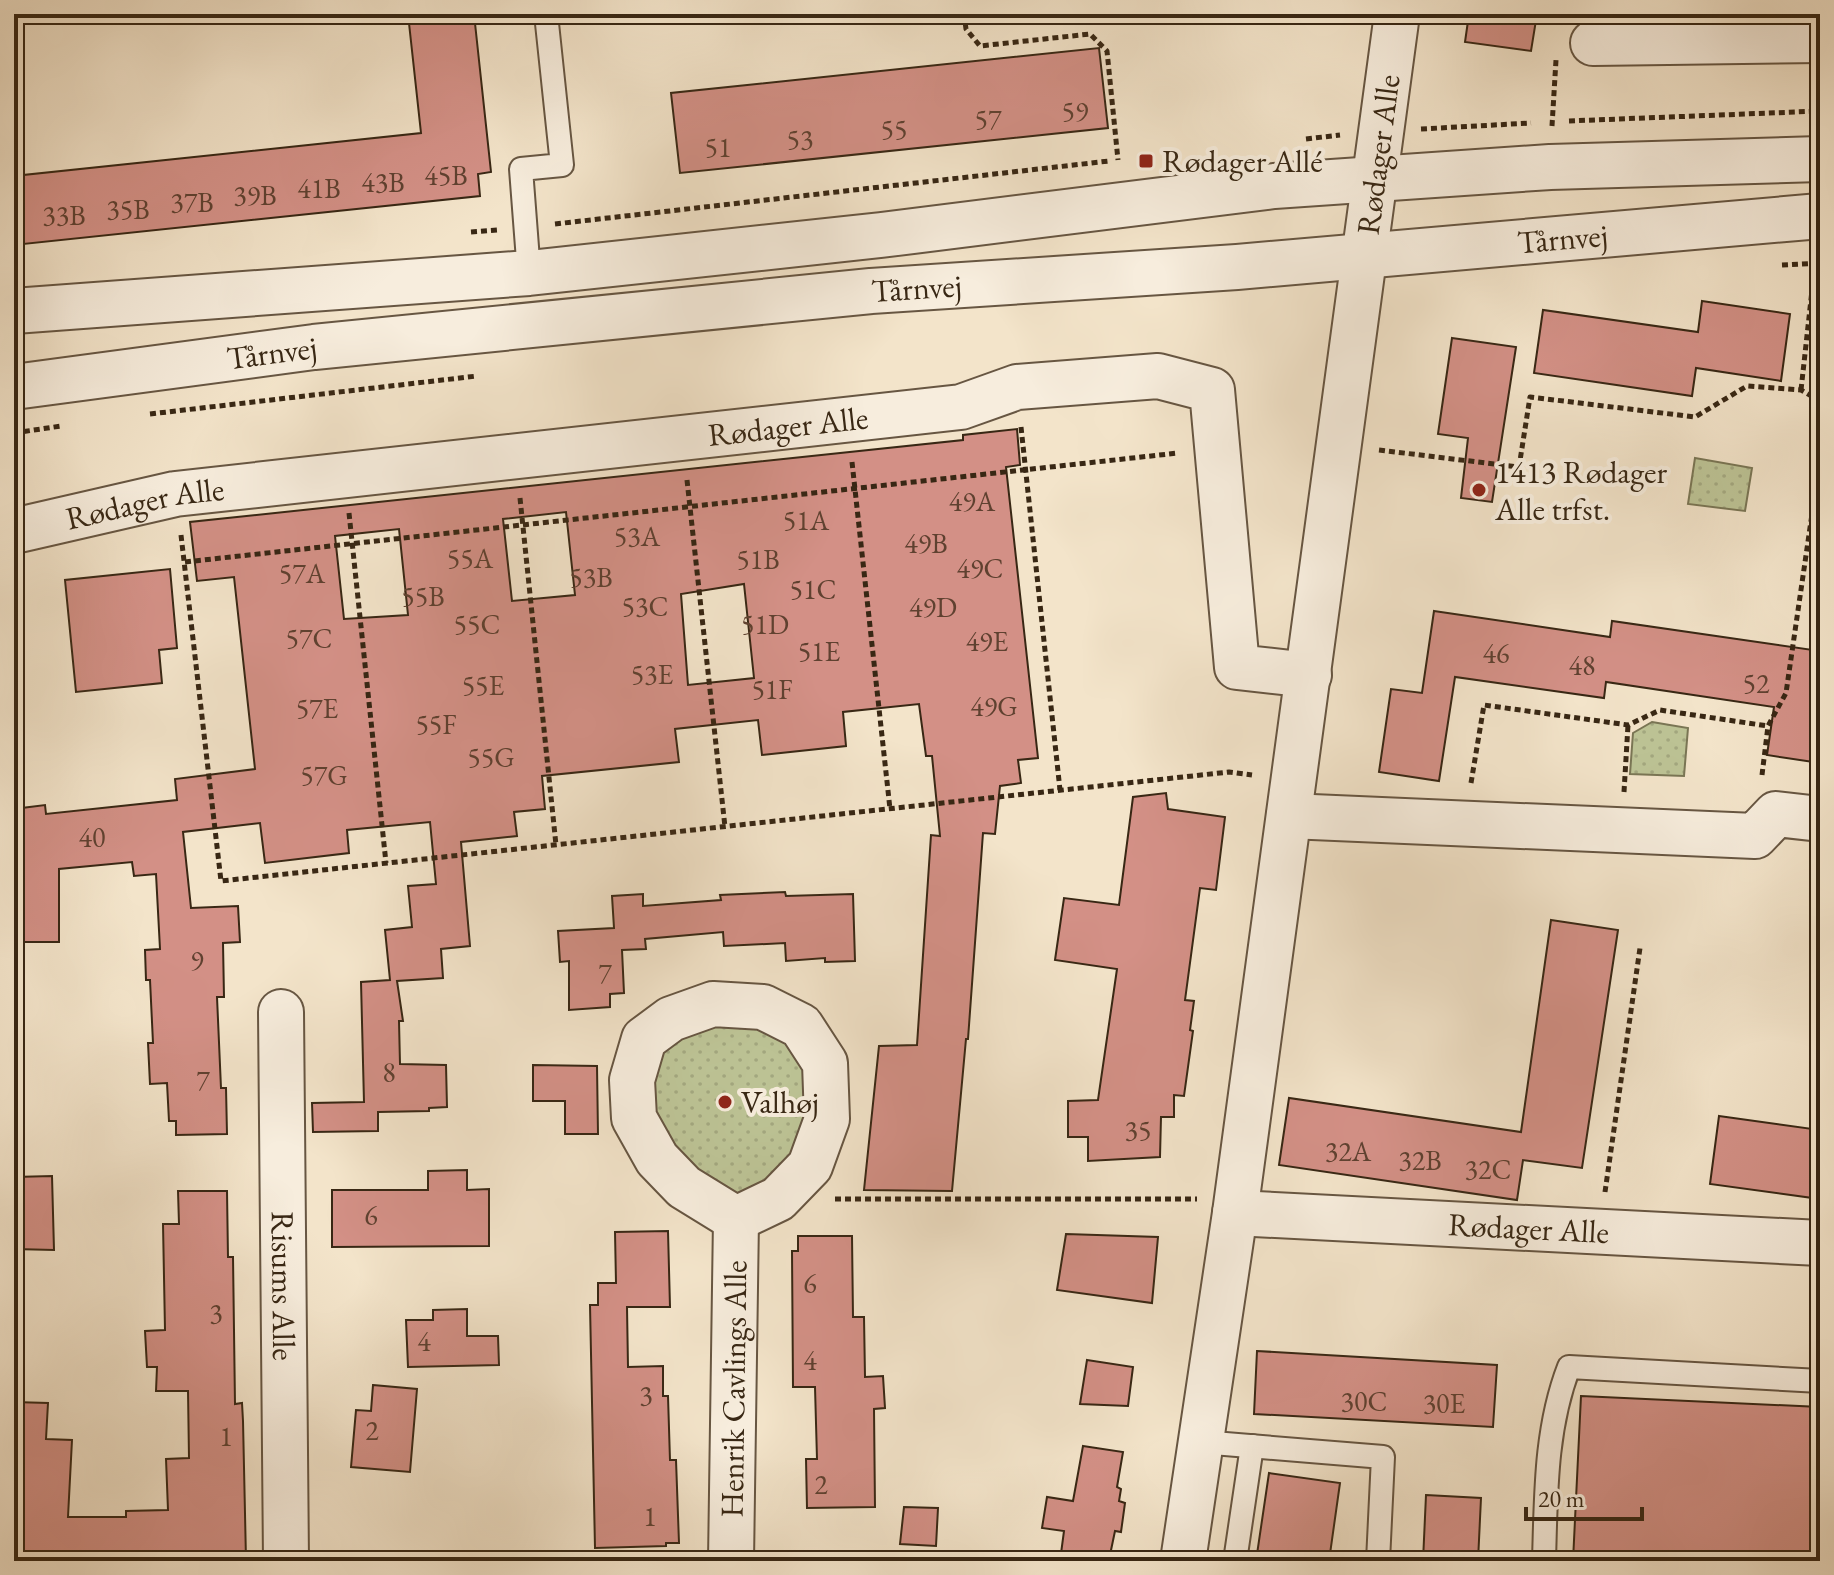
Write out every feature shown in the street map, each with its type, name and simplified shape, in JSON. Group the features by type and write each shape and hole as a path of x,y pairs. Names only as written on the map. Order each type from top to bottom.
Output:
{"street":[{"name":"Rødager Alle","path":"1183,1561 1235,1213 1397,14"},
{"path":"1575,44 1820,40"},
{"name":"Tårnvej","path":"14,311 529,273 881,235 1274,186 1550,167 1820,159"},
{"name":"Tårnvej","path":"14,387 314,347 871,291 1364,256 1820,216"},
{"name":"Rødager Alle","path":"14,531 175,494 847,421 961,407 1017,387 1158,376 1212,390 1237,667 1309,675"},
{"path":"1291,798 1464,823 1755,836 1776,814 1820,819"},
{"name":"Henrik Cavlings Alle","path":"713,1004 763,1007 801,1026 825,1063 827,1119 810,1166 778,1199 736,1219 684,1187 657,1159 634,1118 632,1080 644,1039 671,1019 713,1004"},
{"name":"Risums Alle","path":"281,1012 286,1561"},
{"name":"Rødager Alle","path":"1235,1213 1820,1243"},
{"name":"Henrik Cavlings Alle","path":"731,1561 736,1219"}],"lane":[{"path":"529,273 521,169 562,165 546,14"},
{"path":"1544,1561 1547,1466 1557,1397 1569,1367 1820,1381"},
{"path":"1201,1442 1383,1457 1378,1561"},
{"path":"1235,1561 1252,1446"}],"path":[{"path":"964,14 966,29 980,46 1090,34 1107,51 1118,160"},
{"path":"1550,167 1552,122 1575,44"},
{"path":"1568,121 1820,111"},
{"path":"1295,140 1381,131 1552,122"},
{"path":"464,233 1133,158"},
{"path":"1768,265 1818,263 1801,390"},
{"path":"139,416 482,376"},
{"path":"1338,445 1519,467 1530,397 1695,417 1747,386 1801,390 1820,401"},
{"path":"1017,387 1060,790"},
{"path":"847,421 890,809"},
{"path":"14,433 76,424"},
{"path":"682,439 725,827"},
{"path":"185,562 1215,449"},
{"path":"515,457 556,845"},
{"path":"1755,836 1768,726 1786,693 1820,459"},
{"path":"346,477 386,863"},
{"path":"175,494 221,881 1229,772 1291,798"},
{"path":"1464,823 1484,705 1628,725 1660,710 1768,726"},
{"path":"1622,830 1628,725"},
{"path":"1600,1232 1640,948"},
{"path":"778,1199 1197,1199 1235,1213"}],"green space":[{"path":"1695,458 1752,468 1745,511 1688,504"},
{"path":"1652,722 1688,728 1684,776 1630,774 1633,733"},
{"path":"707,1020 766,1027 786,1040 811,1065 811,1126 794,1163 741,1203 664,1149 647,1077 659,1042"}],"building":[{"path":"408,14 474,14 491,172 478,174 480,196 14,245 14,176 421,133"},
{"path":"1469,14 1537,14 1531,51 1465,42"},
{"path":"1099,48 1108,128 680,173 671,93"},
{"path":"1702,301 1790,314 1781,381 1696,368 1692,396 1534,373 1543,310 1698,332"},
{"path":"1452,338 1516,347 1492,502 1461,498 1468,438 1438,434"},
{"path":"1017,429 1020,465 1006,467 1038,758 1018,760 1021,783 1000,786 995,834 983,833 968,1039 952,1191 864,1190 879,1046 917,1045 931,835 940,836 932,756 926,756 919,704 843,712 846,746 762,755 758,720 675,729 679,762 542,776 545,809 514,812 517,836 461,842 470,946 441,949 443,978 397,981 403,1021 399,1021 400,1064 446,1065 447,1107 429,1108 429,1111 378,1112 378,1131 313,1132 312,1103 364,1102 361,982 390,980 385,930 412,927 408,886 436,884 430,822 347,830 349,853 265,863 260,823 183,832 191,908 238,906 240,942 223,943 224,997 217,997 221,1088 226,1088 227,1134 176,1135 176,1121 169,1121 167,1083 150,1084 148,1043 153,1043 150,980 146,980 145,950 160,949 156,874 134,876 132,862 59,869 59,942 16,942 14,809 45,805 46,814 177,800 175,779 255,769 234,577 197,581 190,522 963,440 963,435","holes":["566,512 575,595 512,601 503,519","399,529 408,615 344,619 335,536","744,584 754,678 688,685 681,594"]},
{"path":"170,569 177,648 159,650 162,683 76,692 65,580"},
{"path":"1434,611 1610,637 1612,621 1820,651 1820,763 1767,755 1774,707 1606,682 1604,698 1455,677 1439,781 1379,772 1391,689 1422,693"},
{"path":"1166,793 1168,809 1225,817 1216,890 1200,888 1185,1000 1194,1001 1184,1096 1174,1095 1174,1117 1161,1117 1160,1157 1088,1161 1088,1137 1068,1137 1068,1101 1098,1100 1117,969 1055,960 1064,898 1119,905 1133,797"},
{"path":"785,892 786,896 853,894 855,961 825,962 825,958 786,961 785,943 724,946 723,932 645,939 646,949 622,950 624,993 610,994 610,1007 569,1010 569,961 560,962 558,931 614,928 612,896 643,894 643,906 721,900 720,895"},
{"path":"1551,920 1618,930 1582,1168 1523,1160 1517,1200 1279,1165 1289,1098 1521,1132"},
{"path":"533,1065 597,1066 598,1134 565,1134 565,1101 533,1101"},
{"path":"1719,1116 1820,1130 1820,1199 1710,1184"},
{"path":"467,1170 467,1190 489,1189 489,1246 332,1247 332,1190 428,1190 428,1171"},
{"path":"52,1176 54,1250 14,1249 14,1177"},
{"path":"178,1191 227,1191 228,1257 233,1257 235,1404 242,1403 243,1421 246,1560 14,1561 14,1402 48,1403 46,1439 72,1440 68,1517 126,1517 126,1511 168,1510 166,1459 189,1458 188,1391 156,1391 157,1367 147,1367 145,1331 165,1330 163,1224 179,1224"},
{"path":"668,1231 670,1307 627,1307 628,1367 663,1366 663,1396 668,1396 670,1460 676,1460 679,1543 595,1548 590,1305 598,1305 598,1283 616,1283 615,1232"},
{"path":"1066,1234 1158,1237 1152,1303 1057,1290"},
{"path":"798,1236 852,1236 853,1317 864,1317 865,1377 883,1376 885,1408 874,1409 875,1507 807,1508 806,1459 817,1459 815,1387 793,1387 792,1251 798,1251"},
{"path":"467,1309 467,1336 498,1336 499,1365 408,1367 406,1320 433,1320 433,1310"},
{"path":"1257,1351 1497,1365 1493,1427 1254,1414"},
{"path":"1087,1360 1133,1367 1128,1406 1080,1404"},
{"path":"373,1385 417,1389 410,1472 351,1467 356,1410 371,1411"},
{"path":"1581,1396 1820,1407 1820,1561 1623,1555 1623,1561 1573,1561"},
{"path":"1083,1446 1123,1452 1117,1487 1121,1489 1119,1501 1125,1503 1121,1532 1115,1531 1110,1555 1097,1553 1096,1561 1060,1561 1064,1531 1042,1528 1047,1497 1073,1501"},
{"path":"1269,1473 1340,1483 1329,1561 1256,1561"},
{"path":"1426,1495 1481,1498 1478,1561 1423,1561"},
{"path":"904,1507 938,1508 936,1546 900,1544"}],"place":[{"name":"Rødager Allé","path":"1146,161"},
{"name":"1413 Rødager Alle trfst.","path":"1479,490"},
{"name":"Valhøj","path":"725,1102"}]}
